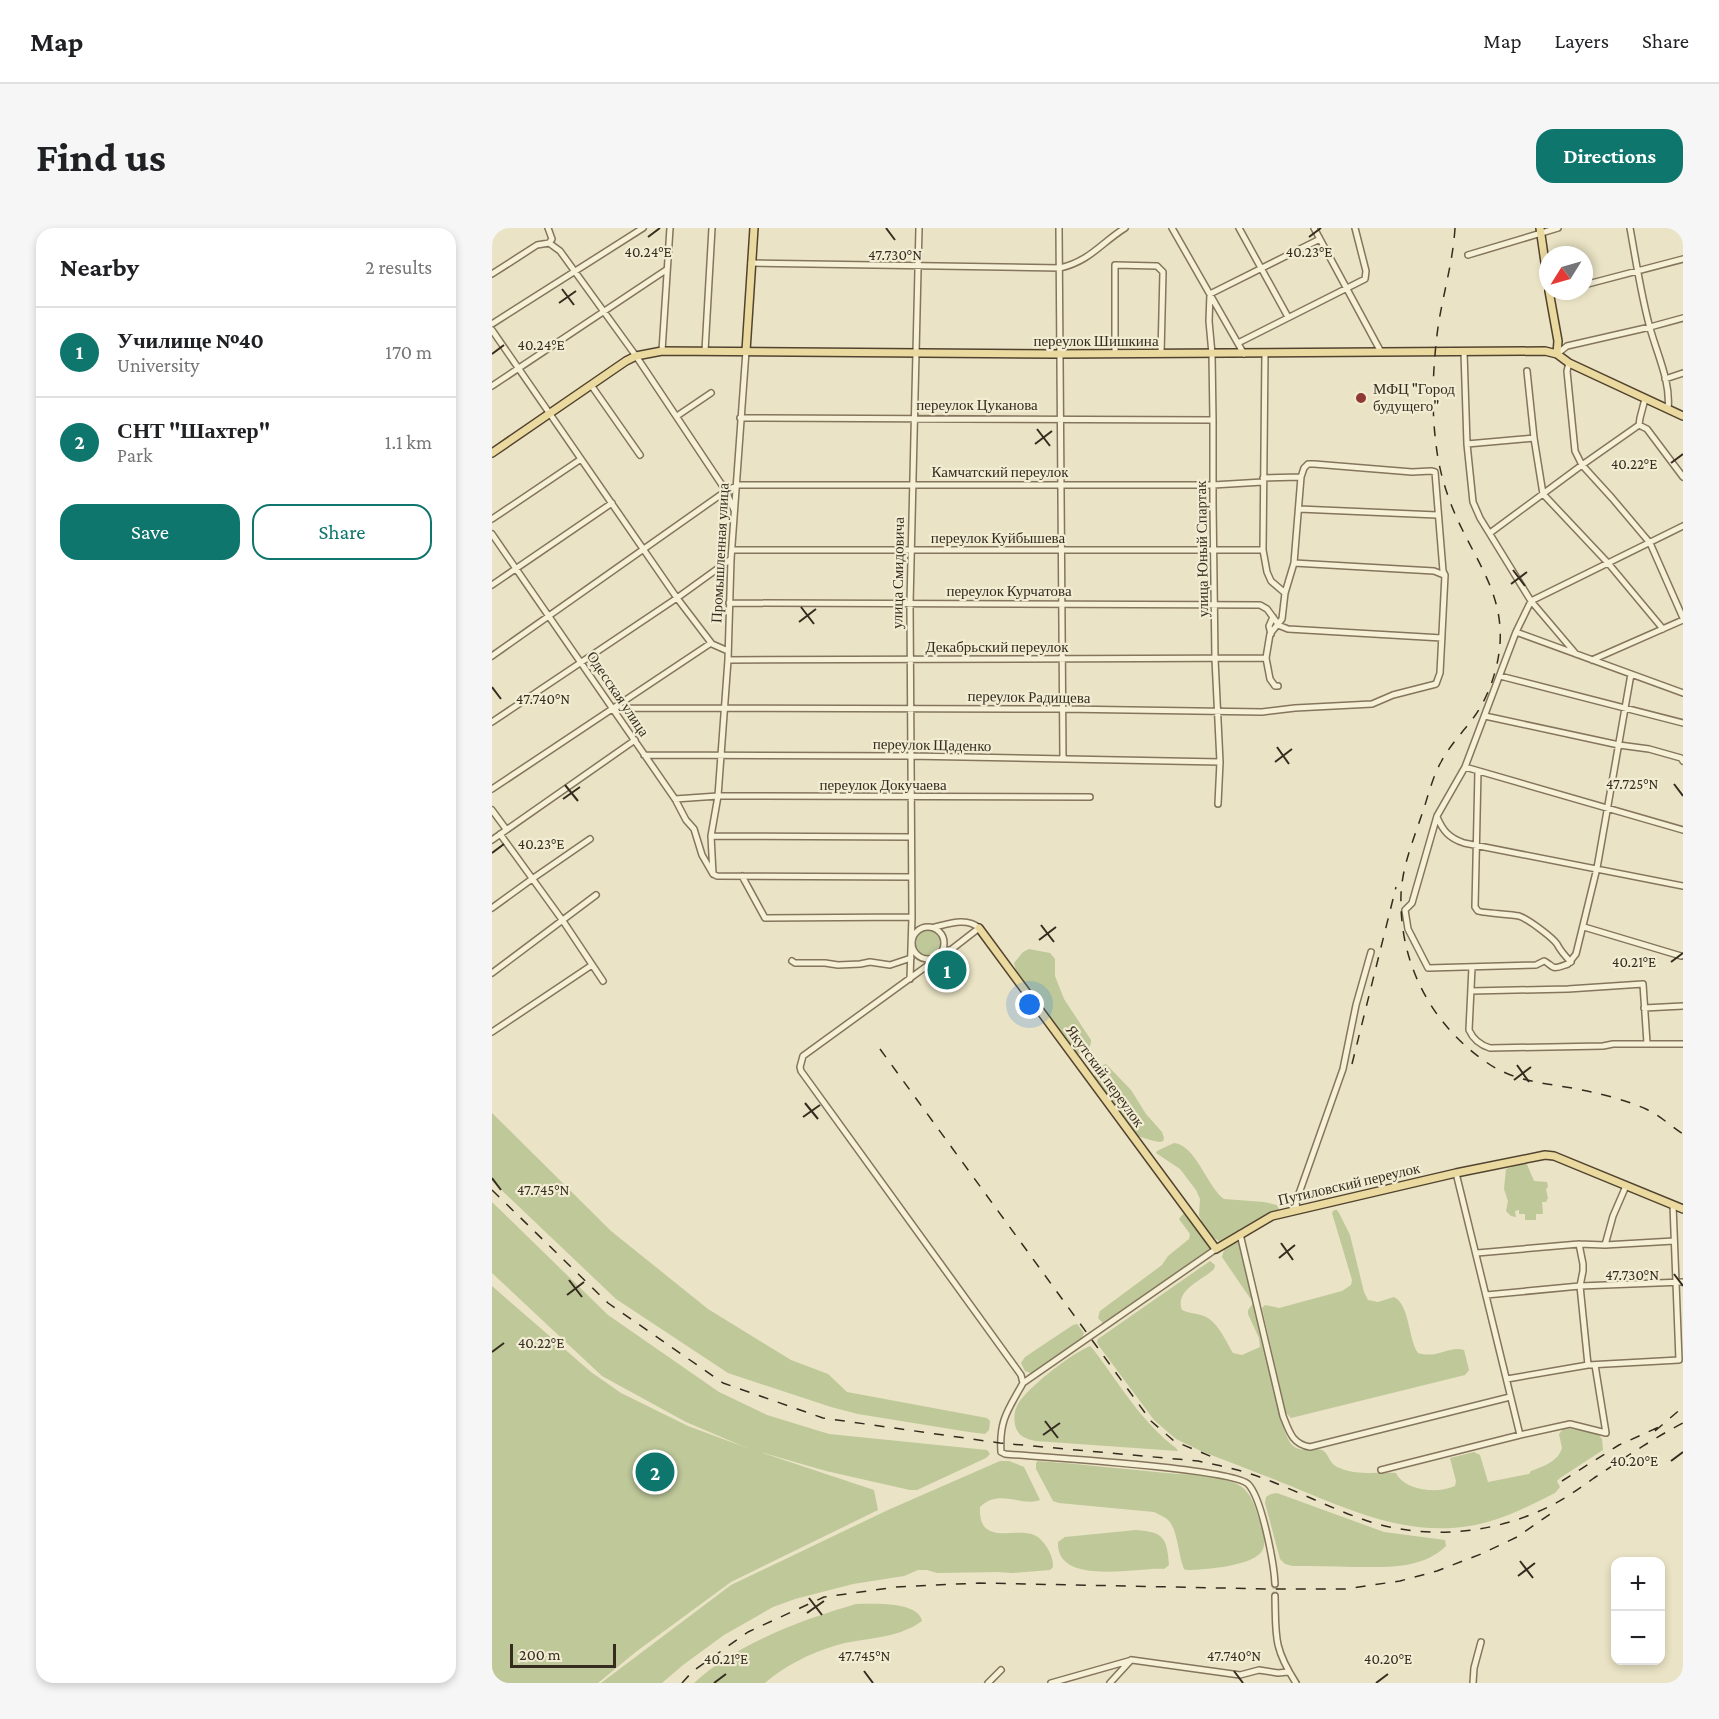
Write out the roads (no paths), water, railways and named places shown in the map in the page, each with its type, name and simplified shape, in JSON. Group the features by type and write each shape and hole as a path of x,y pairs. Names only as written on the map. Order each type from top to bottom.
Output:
{"main road":[{"name":"Промышленная улица","path":"746,351 754,228"},
{"path":"1540,230 1542,246"},
{"path":"1551,300 1558,341 1557,354 1569,363 1683,416"},
{"name":"переулок Шишкина","path":"636,356 662,351 1061,354 1538,351 1557,354"},
{"path":"492,453 636,356"},
{"name":"Якутский переулок","path":"979,928 1216,1249"},
{"name":"Путиловский переулок","path":"1216,1249 1266,1219 1297,1210 1545,1155 1554,1156 1683,1209"}],"street":[{"path":"492,324 643,228"},
{"path":"662,351 670,228"},
{"path":"705,351 712,228"},
{"name":"улица Смидовича","path":"910,979 912,944 911,484 919,228"},
{"path":"1059,228 1063,759"},
{"path":"1111,228 1115,234"},
{"path":"751,263 1060,268 1075,264 1092,254 1125,228"},
{"path":"1172,228 1244,354"},
{"path":"1239,228 1288,317"},
{"path":"1314,228 1381,352"},
{"path":"1238,343 1365,279 1366,271 1354,228"},
{"path":"1468,255 1540,230 1558,228"},
{"path":"1630,228 1650,327 1665,379 1668,409"},
{"path":"549,243 552,238 550,230"},
{"path":"1210,294 1320,239"},
{"path":"492,274 537,245 549,243 560,250 677,416 726,491 735,511"},
{"path":"1593,282 1683,259"},
{"path":"1114,354 1115,265 1157,266 1163,272 1161,354"},
{"path":"492,386 666,270"},
{"name":"улица Юный Спартак","path":"1210,294 1215,659 1220,762 1218,804"},
{"path":"1557,354 1567,346 1683,318"},
{"path":"492,330 677,598 711,643 728,651"},
{"name":"Промышленная улица","path":"715,875 711,836 718,796 728,660 731,559 746,351"},
{"path":"1464,352 1467,444 1473,502 1480,518 1531,601 1576,654"},
{"path":"1265,353 1263,550 1271,581 1285,593"},
{"path":"1569,363 1567,371 1575,451 1581,465 1650,543 1683,619 1592,660"},
{"path":"1527,371 1543,494 1608,563 1663,629"},
{"path":"1665,379 1683,373"},
{"path":"591,385 640,455"},
{"path":"677,416 711,393"},
{"path":"1490,533 1639,425 1645,399"},
{"name":"переулок Цуканова","path":"741,418 1213,420"},
{"path":"1639,425 1647,429 1683,477"},
{"path":"1467,444 1534,438"},
{"path":"492,519 581,459"},
{"path":"1271,634 1282,618 1285,593 1294,563 1301,477 1305,466 1314,464 1435,472 1437,515 1445,576 1442,638 1288,629 1278,625"},
{"name":"Камчатский переулок","path":"738,485 1213,485 1301,477"},
{"path":"492,656 726,491 738,485"},
{"path":"492,585 612,503"},
{"path":"1299,509 1437,515"},
{"path":"1631,675 1597,868 1584,927 1576,954 1571,962 1556,968 1544,961 1536,964 1428,968 1408,929 1405,910 1412,903 1437,816 1465,767 1516,633 1531,601 1683,526"},
{"name":"Одесская улица","path":"492,534 675,799 693,829 702,855 715,875"},
{"name":"переулок Куйбышева","path":"733,550 1263,550"},
{"path":"492,722 731,559"},
{"path":"1294,563 1434,571 1445,576"},
{"name":"переулок Курчатова","path":"729,603 1260,604 1268,609 1278,625"},
{"path":"1273,617 1269,626 1271,634 1266,658 1270,679 1275,686 1278,686"},
{"path":"1516,633 1683,693"},
{"name":"переулок Радищева","path":"613,708 910,708 1262,712 1372,704 1393,695 1436,684 1440,673 1442,638"},
{"path":"492,789 711,643"},
{"name":"Декабрьский переулок","path":"728,660 1266,658"},
{"path":"1500,676 1683,723"},
{"path":"1485,716 1619,745 1649,749 1667,756 1681,758 1683,762"},
{"path":"492,840 635,740"},
{"name":"переулок Щаденко","path":"644,755 910,756 1220,762"},
{"path":"1465,767 1683,830"},
{"path":"1478,771 1475,907 1478,911 1517,916 1536,926 1556,943 1571,962"},
{"name":"переулок Докучаева","path":"675,799 718,796 1090,797"},
{"path":"492,810 506,829"},
{"path":"1437,816 1443,830 1456,840 1683,886"},
{"path":"500,834 603,981"},
{"path":"711,836 911,837"},
{"path":"492,908 590,839"},
{"path":"715,875 911,877"},
{"path":"742,876 765,918 912,917 918,923 926,926 934,927 955,922 971,923 979,928 952,949 928,959 914,952 912,944 915,932 926,926"},
{"path":"492,974 596,895"},
{"path":"934,927 944,939 944,947 938,956 910,979 803,1056 801,1071 1022,1376 1023,1383 1006,1412 1001,1427 1001,1452 1168,1468 1243,1480 1253,1490 1261,1509 1275,1584"},
{"path":"1584,927 1681,956"},
{"path":"1297,1210 1296,1203 1343,1069 1356,1005 1371,952"},
{"path":"792,961 795,963 838,964 870,962 890,965 911,958"},
{"path":"492,1032 592,965"},
{"path":"1472,967 1469,1030 1483,1046 1490,1048 1683,1044"},
{"path":"1471,991 1568,989 1643,984 1647,1043"},
{"path":"1644,1008 1683,1006"},
{"path":"1456,1173 1520,1435"},
{"path":"1605,1245 1613,1216 1626,1186"},
{"path":"1507,1378 1588,1365 1679,1360 1673,1205"},
{"path":"1240,1234 1283,1416 1295,1441 1310,1447 1510,1397"},
{"path":"1477,1253 1579,1244 1605,1245 1674,1241"},
{"path":"1579,1244 1583,1271 1580,1286 1588,1365"},
{"name":"Путиловский переулок","path":"1023,1383 1216,1249"},
{"path":"1486,1295 1580,1286 1683,1282"},
{"path":"1381,1470 1570,1424 1606,1433 1595,1365"},
{"path":"1275,1596 1276,1643 1281,1659 1296,1683"},
{"path":"1473,1683 1474,1668 1481,1642"},
{"path":"1051,1683 1132,1659 1240,1675 1259,1670 1288,1672"},
{"path":"1110,1683 1132,1659"},
{"path":"988,1683 1001,1670"}],"tunnel":[{"path":"1275,1584 1275,1596"}],"railway":[{"path":"1455,228 1438,327 1433,386 1434,430 1442,477 1449,498 1494,598 1500,627 1500,644 1495,673 1488,691 1474,717 1448,750 1438,768 1408,854 1401,895 1406,944 1422,990 1434,1010 1466,1047 1486,1062 1522,1079 1574,1088 1632,1103 1651,1111 1683,1134"},
{"path":"1352,1064 1396,887"},
{"path":"880,1049 1151,1421 1174,1441 1217,1459"},
{"path":"492,1190 608,1303 723,1383 823,1418 1000,1443 1198,1461 1251,1474 1374,1523 1396,1528 1442,1532 1487,1527 1531,1515 1562,1499 1638,1449 1683,1423"},
{"path":"1655,1431 1683,1407"},
{"path":"1562,1481 1619,1445 1661,1426"},
{"path":"682,1683 693,1671 748,1632 824,1597 896,1587 979,1583 1345,1589 1400,1581 1437,1571 1517,1537 1556,1510"}],"place":[{"name":"МФЦ \"Город будущего\"","path":"1361,398"},
{"name":"Училище №40","path":"947,970"},
{"name":"СНТ \"Шахтер\"","path":"655,1472"}]}
